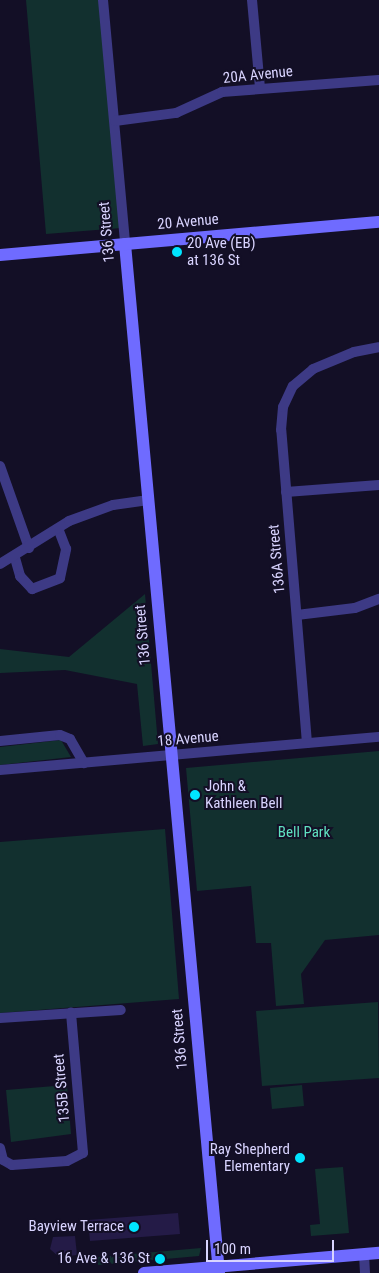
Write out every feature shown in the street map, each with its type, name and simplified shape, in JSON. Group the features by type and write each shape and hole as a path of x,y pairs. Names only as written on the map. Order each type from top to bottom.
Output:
{"street":[{"name":"136 Street","path":"103,0 218,1270"},
{"path":"252,0 260,88"},
{"name":"20A Avenue","path":"115,121 163,116 222,92 379,80"},
{"name":"20 Avenue","path":"0,255 379,222"},
{"name":"136A Street","path":"307,743 281,418 288,396 301,378 344,356 379,348"},
{"path":"0,466 29,548"},
{"path":"286,492 379,485"},
{"path":"0,564 15,558 58,528 91,512 147,500"},
{"path":"15,558 20,576 32,589 60,578 66,549 58,528"},
{"path":"297,615 355,608 379,599"},
{"path":"0,741 60,735 70,739 84,763"},
{"name":"18 Avenue","path":"0,770 379,737"},
{"path":"0,1018 121,1010"},
{"name":"135B Street","path":"0,1148 3,1160 12,1165 77,1157 83,1153 71,1013"},
{"path":"144,1273 218,1270 379,1253"},
{"path":"364,1254 365,1273"}],"green space":[{"path":"26,0 101,0 121,228 46,234"},
{"path":"145,594 158,744 143,746 137,684 65,670 0,673 0,649 69,657"},
{"path":"61,740 71,757 0,765 0,747"},
{"name":"Bell Park","path":"379,751 379,935 325,940 301,974 304,1004 276,1006 271,943 256,943 251,886 197,891 186,768"},
{"path":"165,829 179,999 0,1013 0,842"},
{"path":"378,1002 379,1078 262,1086 256,1011"},
{"path":"67,1085 71,1134 11,1142 6,1090"},
{"path":"302,1085 304,1106 272,1109 270,1088"},
{"path":"343,1167 349,1233 311,1236 310,1225 320,1224 315,1169"},
{"path":"201,1248 199,1256 98,1265 98,1257"}],"building":[{"name":"Bayview Terrace","path":"178,1213 180,1234 90,1241 88,1220"},
{"path":"75,1236 77,1255 59,1257 50,1249 53,1237"}],"place":[{"name":"20 Ave (EB) at 136 St","path":"177,252"},
{"name":"John & Kathleen Bell","path":"195,795"},
{"name":"Ray Shepherd Elementary","path":"300,1158"},
{"name":"Bayview Terrace","path":"134,1227"},
{"name":"16 Ave & 136 St","path":"160,1259"}]}
